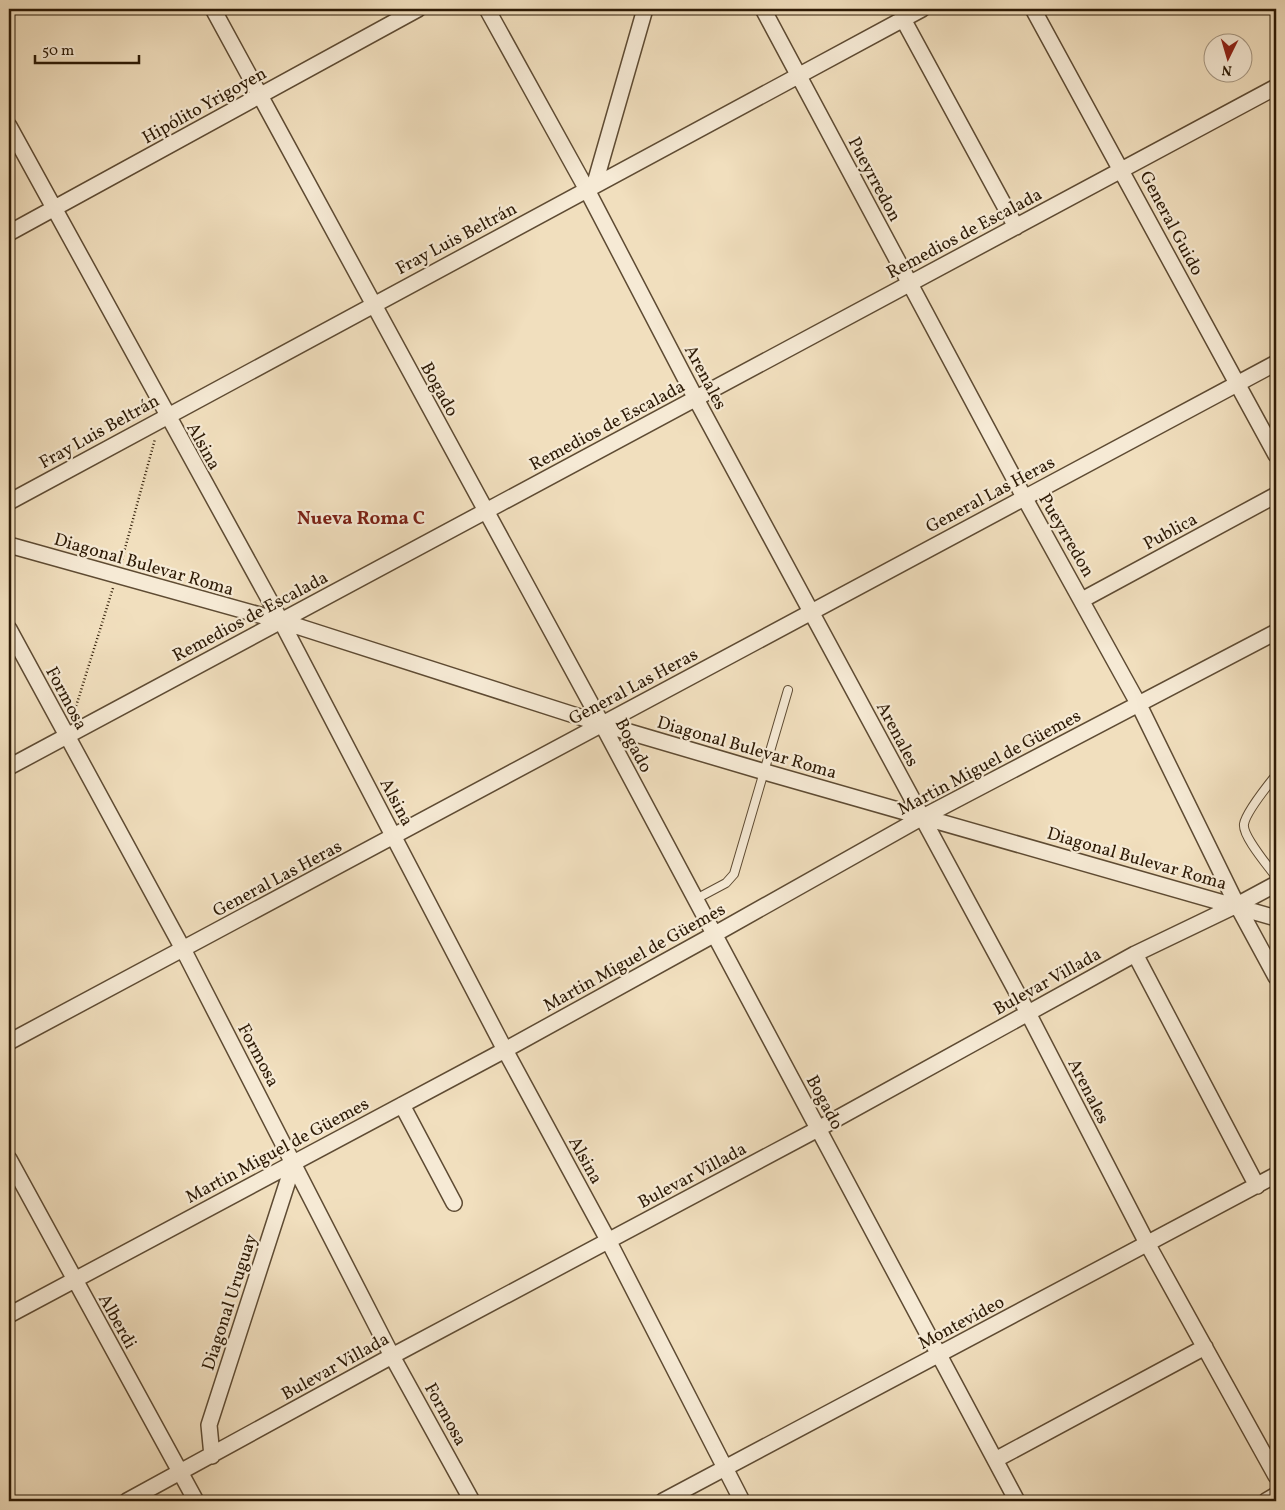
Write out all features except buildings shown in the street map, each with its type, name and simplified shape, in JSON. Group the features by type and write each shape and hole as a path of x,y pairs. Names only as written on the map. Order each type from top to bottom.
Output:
{"street":[{"name":"Bogado","path":"213,9 602,724 1017,1501"},
{"name":"Hipólito Yrigoyen","path":"9,233 418,9"},
{"name":"Arenales","path":"487,9 591,186 696,399 1028,1012 1148,1245 1276,1476"},
{"path":"591,186 645,9"},
{"name":"Pueyrredon","path":"763,9 1024,497 1139,705 1237,905 1276,977"},
{"name":"Fray Luis Beltrán","path":"9,502 166,415 922,9"},
{"name":"General Guido","path":"1033,9 1276,456"},
{"path":"903,19 1016,227"},
{"name":"Remedios de Escalada","path":"9,767 1276,87"},
{"name":"Alsina","path":"9,126 166,415 281,621 505,1050 608,1240 742,1501"},
{"name":"General Las Heras","path":"9,1042 1276,363"},
{"name":"Publica","path":"1082,600 1276,495"},
{"name":"Diagonal Bulevar Roma","path":"9,545 281,621 602,724 765,772 922,818 1237,905 1276,918"},
{"name":"Formosa","path":"9,629 183,949 392,1356 472,1501"},
{"name":"Martin Miguel de Güemes","path":"9,1315 505,1050 922,818 1276,632"},
{"name":"Bulevar Villada","path":"127,1501 392,1356 818,1129 1135,954 1276,884"},
{"path":"1135,954 1257,1186"},
{"path":"402,1105 454,1203"},
{"name":"Alberdi","path":"9,1159 73,1280 181,1472 195,1501"},
{"name":"Diagonal Uruguay","path":"212,1456 209,1425 294,1162"},
{"name":"Montevideo","path":"663,1501 1276,1176"},
{"path":"995,1460 1205,1348"},
{"path":"1266,1501 1276,1495"}],"lane":[{"path":"696,899 726,883 734,874 788,690"},
{"path":"1276,775 1261,793 1244,824 1246,834 1276,878"}],"district":[{"name":"Nueva Roma C","path":"361,517"}]}
